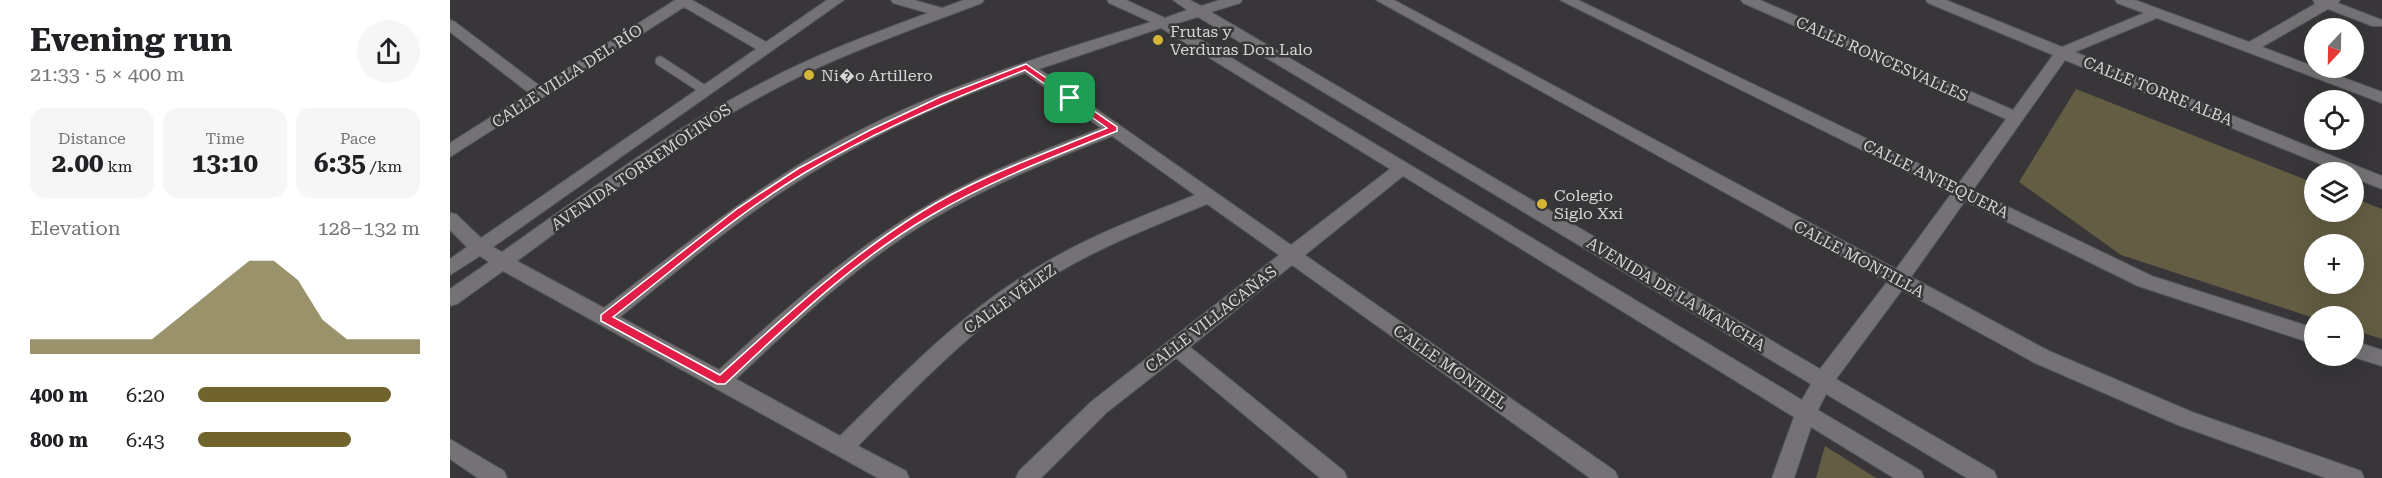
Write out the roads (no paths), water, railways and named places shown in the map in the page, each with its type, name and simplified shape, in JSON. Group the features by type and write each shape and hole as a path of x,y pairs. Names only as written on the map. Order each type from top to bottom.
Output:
{"street":[{"name":"AVENIDA TORREMOLINOS","path":"450,268 837,0"},
{"path":"898,0 912,6 943,13"},
{"name":"AVENIDA TORREMOLINOS","path":"450,299 650,158 741,101 830,57 977,0"},
{"name":"AVENIDA DE LA MANCHA","path":"1114,0 1134,7 1163,23 1913,478"},
{"name":"AVENIDA DE LA MANCHA","path":"1180,0 1986,478"},
{"path":"605,318 741,210 802,170 873,132 944,99 1026,67 1235,0"},
{"name":"CALLE MONTILLA","path":"1383,0 2042,357 2185,419 2353,478"},
{"name":"CALLE ANTEQUERA","path":"1567,0 2145,281 2304,333"},
{"name":"CALLE RONCESVALLES","path":"1748,0 2016,117"},
{"name":"CALLE TORRE ALBA","path":"1933,0 2382,183"},
{"path":"2122,0 2382,98"},
{"path":"683,1 767,49"},
{"name":"CALLE VILLA DEL RÍO","path":"450,151 683,1"},
{"path":"2250,48 2326,1 2377,23"},
{"path":"1783,478 1806,412 1823,381 1899,280 2063,52 2157,13"},
{"path":"450,25 540,94"},
{"name":"CALLE MONTIEL","path":"1026,67 1607,478"},
{"path":"721,381 803,306 866,255 925,214 981,184 1114,129"},
{"name":"CALLE VILLACAÑAS","path":"1028,478 1099,407 1402,168"},
{"name":"CALLE VÉLEZ","path":"842,448 940,352 980,317 1020,287 1067,259 1119,233 1209,196"},
{"path":"450,219 479,247 503,262 898,478"},
{"path":"1175,346 1336,478"},
{"path":"2364,352 2382,358"},
{"path":"450,448 496,478"}],"lane":[{"path":"660,61 706,91"}],"place":[{"name":"Frutas y Verduras Don Lalo","path":"1158,40"},
{"name":"Ni�o Artillero","path":"809,75"},
{"name":"Colegio Siglo Xxi","path":"1542,204"}]}
